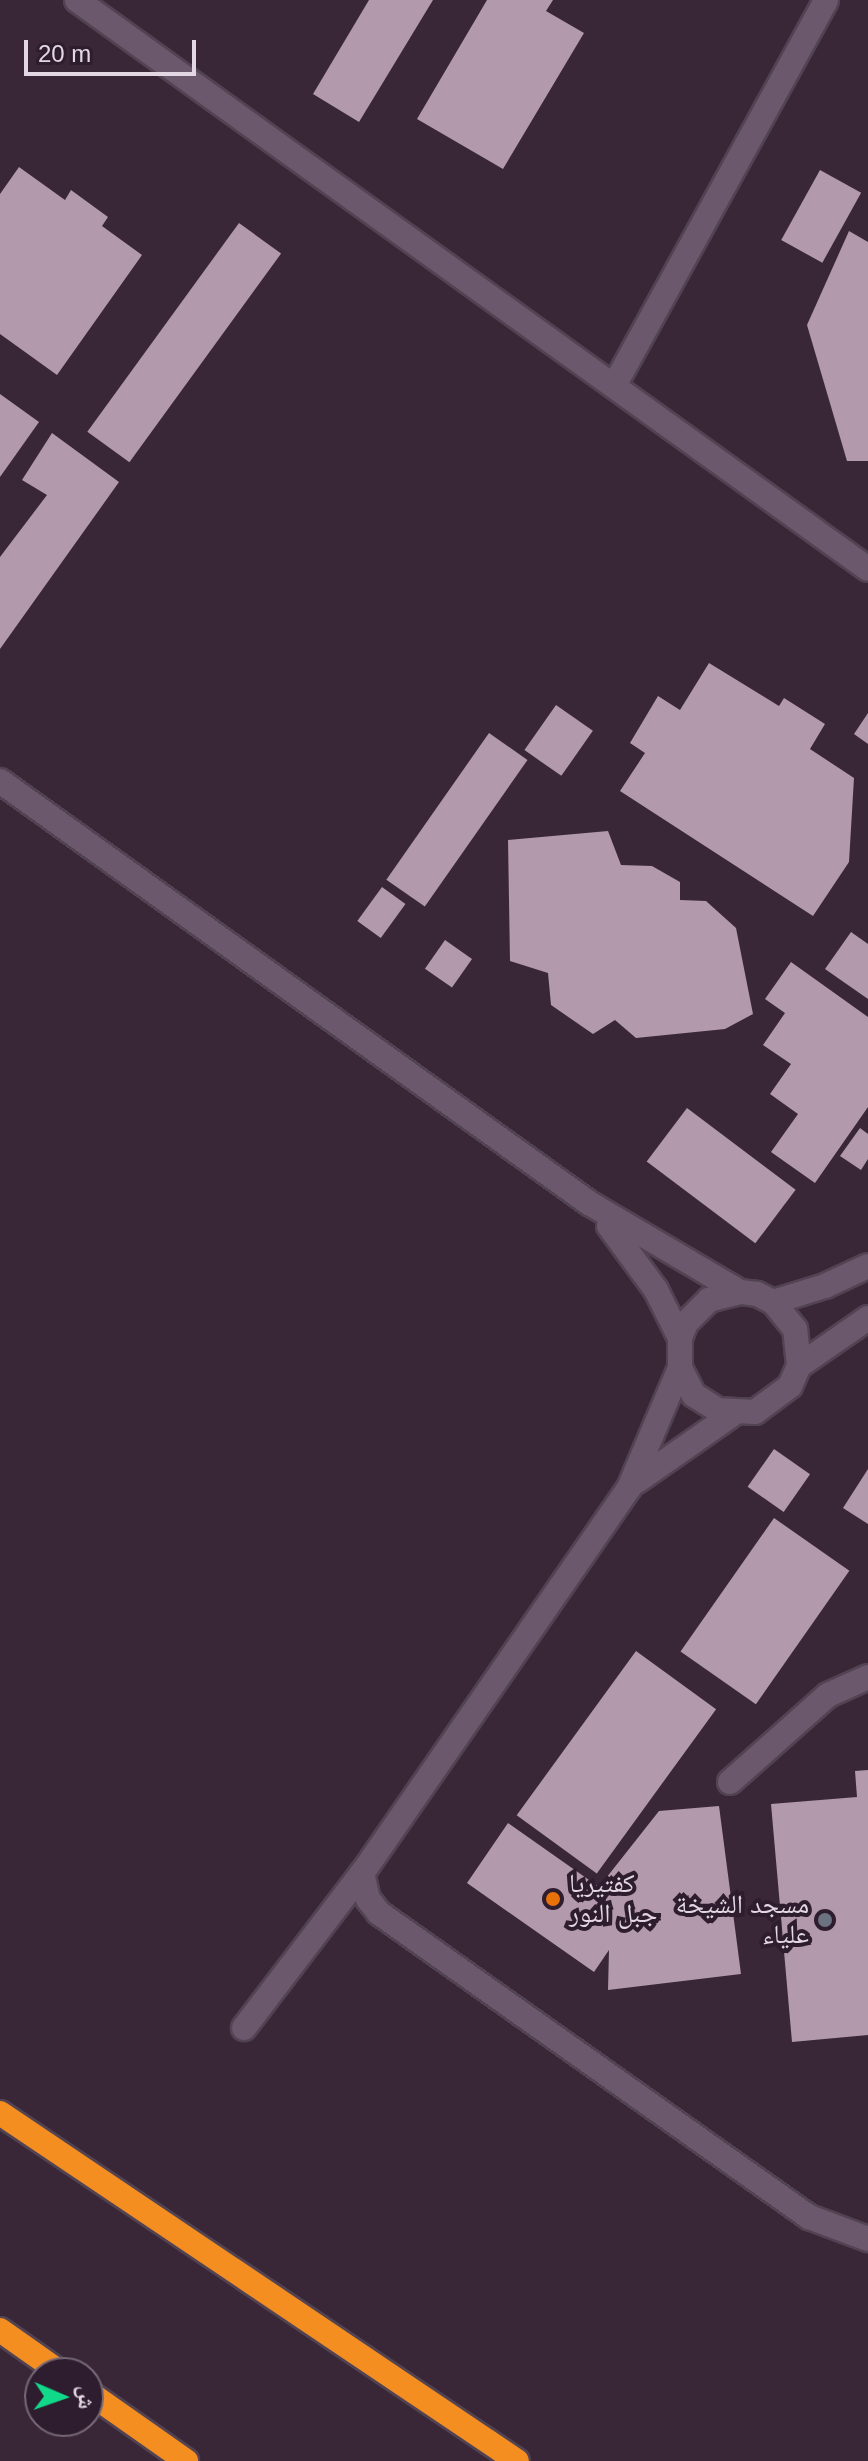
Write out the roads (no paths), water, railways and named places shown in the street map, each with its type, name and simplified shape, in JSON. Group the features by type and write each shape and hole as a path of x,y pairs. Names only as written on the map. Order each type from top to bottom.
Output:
{"highway":[{"path":"0,2113 517,2461"},
{"path":"0,2330 38,2357"},
{"path":"104,2403 186,2461"}],"street":[{"path":"77,0 868,569"},
{"path":"614,386 826,0"},
{"path":"0,781 589,1203 740,1292 773,1302 825,1286 868,1266"},
{"path":"589,1203 626,1244 680,1338"},
{"path":"244,2028 362,1873 629,1488 680,1368 680,1338 696,1310 709,1300 740,1292"},
{"path":"629,1488 733,1414 755,1412 775,1403 790,1386 799,1366 795,1329 773,1302"},
{"path":"799,1366 868,1318"},
{"path":"680,1368 694,1395 733,1414"},
{"path":"730,1782 828,1695 868,1677"},
{"path":"362,1873 368,1899 379,1913 809,2217 868,2239"}],"place":[{"name":"كفتيريا جبل النور","path":"553,1899"},
{"name":"مسجد الشيخة علياء","path":"825,1920"}]}
